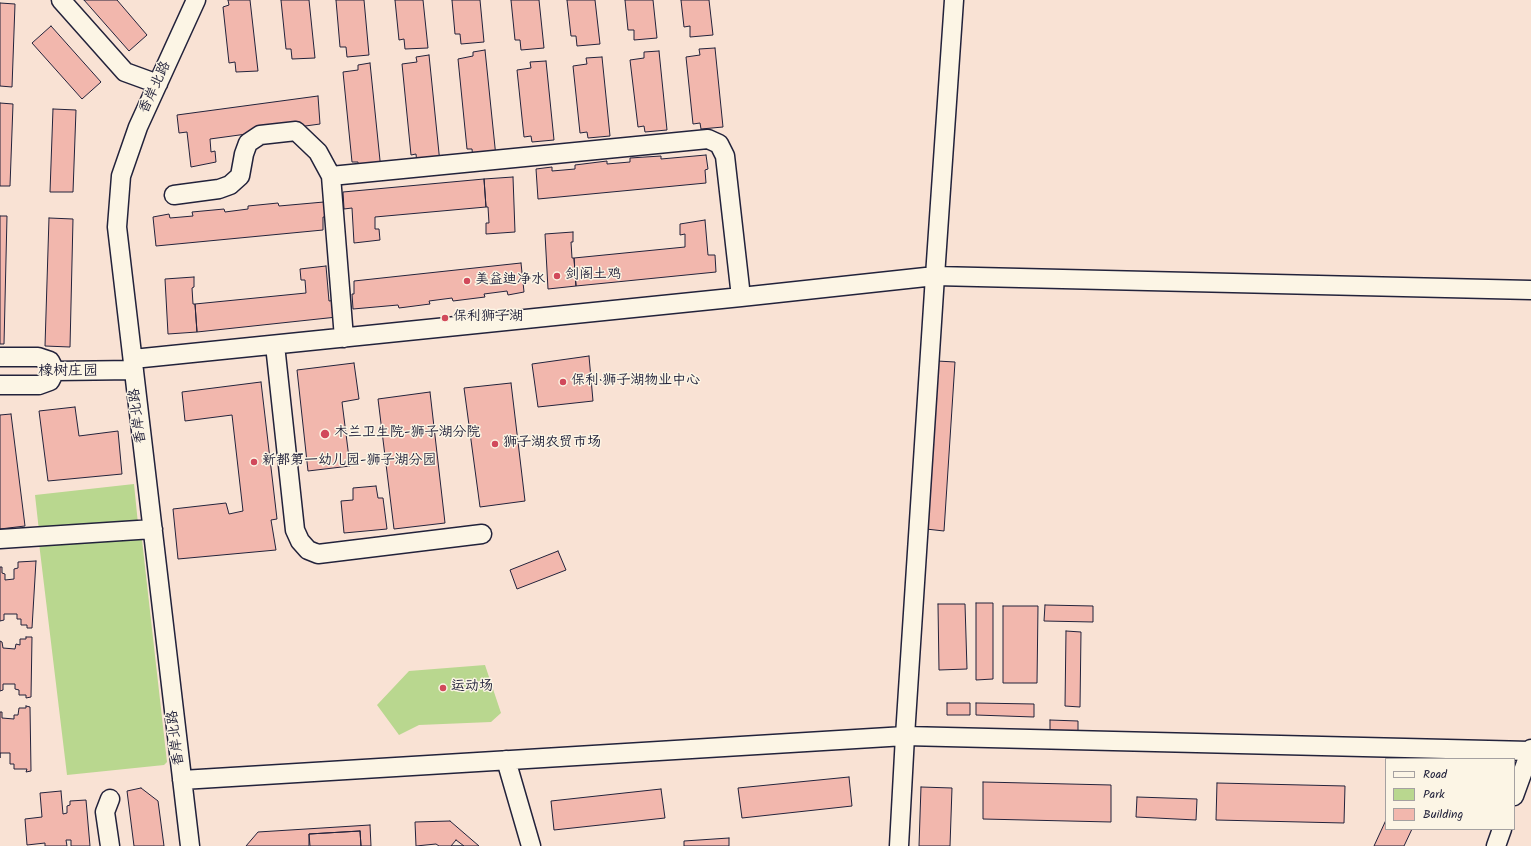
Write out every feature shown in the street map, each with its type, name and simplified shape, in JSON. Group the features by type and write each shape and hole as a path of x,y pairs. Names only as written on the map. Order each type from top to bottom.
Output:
{"street":[{"path":"61,0 125,72 158,84"},
{"name":"香岸北路","path":"190,846 117,227 121,176 138,127 196,0"},
{"path":"899,846 954,0"},
{"path":"174,195 219,189 230,185 240,176 244,154 248,143 260,135 296,131 318,152 331,176 344,338"},
{"path":"331,176 708,138 719,144 725,156 741,297"},
{"path":"55,372 133,365 275,345 935,276 1531,290"},
{"path":"275,345 295,530 300,541 308,550 318,554 482,534"},
{"path":"0,357 38,357 50,361 55,372"},
{"path":"0,385 39,385 50,381 55,372"},
{"path":"0,539 153,529"},
{"path":"182,780 905,736 1531,750 1515,793"},
{"path":"506,760 531,846"},
{"path":"110,799 105,812 110,846"},
{"path":"1496,846 1502,830"}],"green space":[{"path":"134,484 138,524 39,531 35,495"},
{"path":"138,536 142,540 167,762 164,765 67,775 39,543"},
{"name":"运动场","path":"485,665 501,713 491,722 419,725 399,735 377,705 409,671"}],"building":[{"path":"84,0 117,0 147,35 129,51"},
{"path":"228,0 250,0 258,71 236,72 235,62 229,63 223,7 229,5"},
{"path":"281,0 309,0 315,58 292,59 291,49 286,49"},
{"path":"336,0 364,0 369,55 347,57 346,47 340,47"},
{"path":"395,0 423,0 428,48 405,49 404,39 399,40"},
{"path":"452,0 480,0 484,42 461,44 460,34 455,34"},
{"path":"511,0 539,0 544,48 521,50 520,40 515,40"},
{"path":"567,0 595,0 600,44 577,46 576,36 571,36"},
{"path":"625,0 653,0 657,38 634,40 634,30 628,30"},
{"path":"681,0 709,0 713,35 690,37 690,26 684,27"},
{"path":"0,3 15,4 12,87 0,86"},
{"path":"51,26 101,82 82,99 32,43"},
{"path":"715,48 723,127 701,129 700,123 693,124 686,57 700,55 699,49"},
{"path":"485,50 496,157 473,159 472,149 467,149 458,59 473,56 473,52"},
{"path":"659,51 667,130 645,132 644,126 638,127 630,60 644,58 644,52"},
{"path":"429,55 440,163 417,164 416,154 411,155 402,64 417,62 416,57"},
{"path":"602,57 610,136 588,138 587,132 580,133 573,66 587,64 586,58"},
{"path":"546,61 554,140 532,142 531,136 524,137 517,70 531,68 530,62"},
{"path":"370,63 381,170 359,172 358,162 352,162 343,72 358,70 358,65"},
{"path":"318,96 320,124 210,139 211,152 215,151 216,162 191,167 187,132 179,133 177,115"},
{"path":"0,103 13,104 10,186 0,186"},
{"path":"53,109 76,110 73,192 50,192"},
{"path":"706,155 708,169 705,170 706,183 538,199 536,169 552,167 552,171 575,169 575,165 607,161 607,164 630,162 630,158 661,156 661,159"},
{"path":"513,177 515,232 486,234 486,223 489,223 484,179"},
{"path":"484,179 486,207 375,217 375,229 379,229 380,240 354,243 352,208 344,209 343,192"},
{"path":"324,202 325,217 323,217 323,230 156,246 153,217 169,214 170,218 193,216 192,212 224,209 225,212 248,209 248,206 278,203 279,206"},
{"path":"0,216 7,216 4,344 0,344"},
{"path":"49,218 73,219 70,347 45,346"},
{"path":"705,220 708,255 715,255 716,272 576,286 574,258 685,247 685,234 680,235 680,224"},
{"path":"573,232 573,242 571,242 576,286 548,289 545,234"},
{"path":"521,263 524,292 508,295 507,291 484,294 485,297 453,301 452,298 429,301 430,304 399,308 398,305 353,309 352,294 354,294 354,281"},
{"path":"326,266 329,301 336,300 337,317 197,332 195,304 306,293 305,280 301,280 300,269"},
{"path":"194,277 194,287 192,288 197,332 168,334 165,279"},
{"name":"保利·狮子湖物业中心","path":"589,356 593,401 538,407 532,364"},
{"path":"937,361 955,362 944,531 926,529"},
{"name":"木兰卫生院-狮子湖分院","path":"354,363 359,399 342,402 350,466 308,471 297,370"},
{"name":"新都第一幼儿园-狮子湖分园","path":"261,382 277,519 271,520 276,550 178,559 173,509 226,503 229,514 243,511 232,415 185,421 182,392"},
{"name":"狮子湖农贸市场","path":"511,383 525,501 480,507 464,388"},
{"path":"430,392 445,523 394,529 378,399"},
{"path":"75,407 79,436 118,431 122,474 48,481 39,411"},
{"path":"11,414 25,526 0,529 0,415"},
{"path":"376,486 378,498 383,498 387,529 344,533 341,501 353,500 353,488"},
{"path":"558,551 566,570 517,589 510,570"},
{"path":"36,561 32,628 27,628 27,625 21,625 21,619 17,619 17,614 4,614 4,620 0,621 0,567 2,567 2,573 5,574 5,580 14,579 14,569 18,568 18,562"},
{"path":"976,603 993,603 993,679 976,680"},
{"path":"938,604 965,604 967,669 939,670"},
{"path":"1045,605 1093,606 1093,622 1044,621"},
{"path":"1003,606 1038,606 1037,683 1003,683"},
{"path":"1066,631 1081,632 1080,707 1065,706"},
{"path":"26,637 32,637 31,697 26,698 26,695 19,695 19,690 15,689 15,684 3,684 3,690 0,691 0,641 2,642 3,648 15,649 16,644 20,645 20,639 26,639"},
{"path":"947,703 970,703 970,715 947,715"},
{"path":"976,703 1034,704 1034,717 976,715"},
{"path":"26,706 30,707 31,771 26,772 27,769 14,769 14,764 10,764 10,753 0,753 0,712 2,712 2,718 14,719 14,715 18,715 19,708 26,708"},
{"path":"1050,720 1078,721 1078,733 1050,731"},
{"path":"849,777 852,806 742,818 738,788"},
{"path":"983,782 1111,785 1111,822 983,819"},
{"path":"1217,783 1345,786 1344,823 1216,820"},
{"path":"921,787 952,788 950,846 919,846"},
{"path":"141,788 158,801 164,846 134,846 127,791"},
{"path":"661,789 665,818 554,830 551,801"},
{"path":"61,791 63,814 67,813 67,806 70,805 70,801 86,800 90,846 71,846 71,840 66,840 67,846 45,846 45,843 27,845 25,819 42,817 40,793"},
{"path":"1137,797 1197,799 1196,820 1136,817"},
{"path":"450,821 479,846 439,846 436,844 416,846 415,822"},
{"path":"1385,822 1385,830 1412,830 1404,846 1374,846"},
{"path":"370,825 371,846 361,846 360,831 309,834 309,846 246,846 258,832"},
{"path":"360,831 361,846 310,846 309,834"},
{"path":"729,838 729,846 684,846 684,841"},
{"path":"456,840 464,846 451,846"}],"place":[{"name":"剑阁土鸡","path":"557,276"},
{"name":"美益迪净水","path":"467,281"},
{"name":"保利狮子湖","path":"445,318"},
{"name":"保利·狮子湖物业中心","path":"563,382"},
{"name":"木兰卫生院-狮子湖分院","path":"325,434"},
{"name":"狮子湖农贸市场","path":"495,444"},
{"name":"新都第一幼儿园-狮子湖分园","path":"254,462"},
{"name":"运动场","path":"443,688"}],"district":[{"name":"橡树庄园","path":"68,372"}]}
